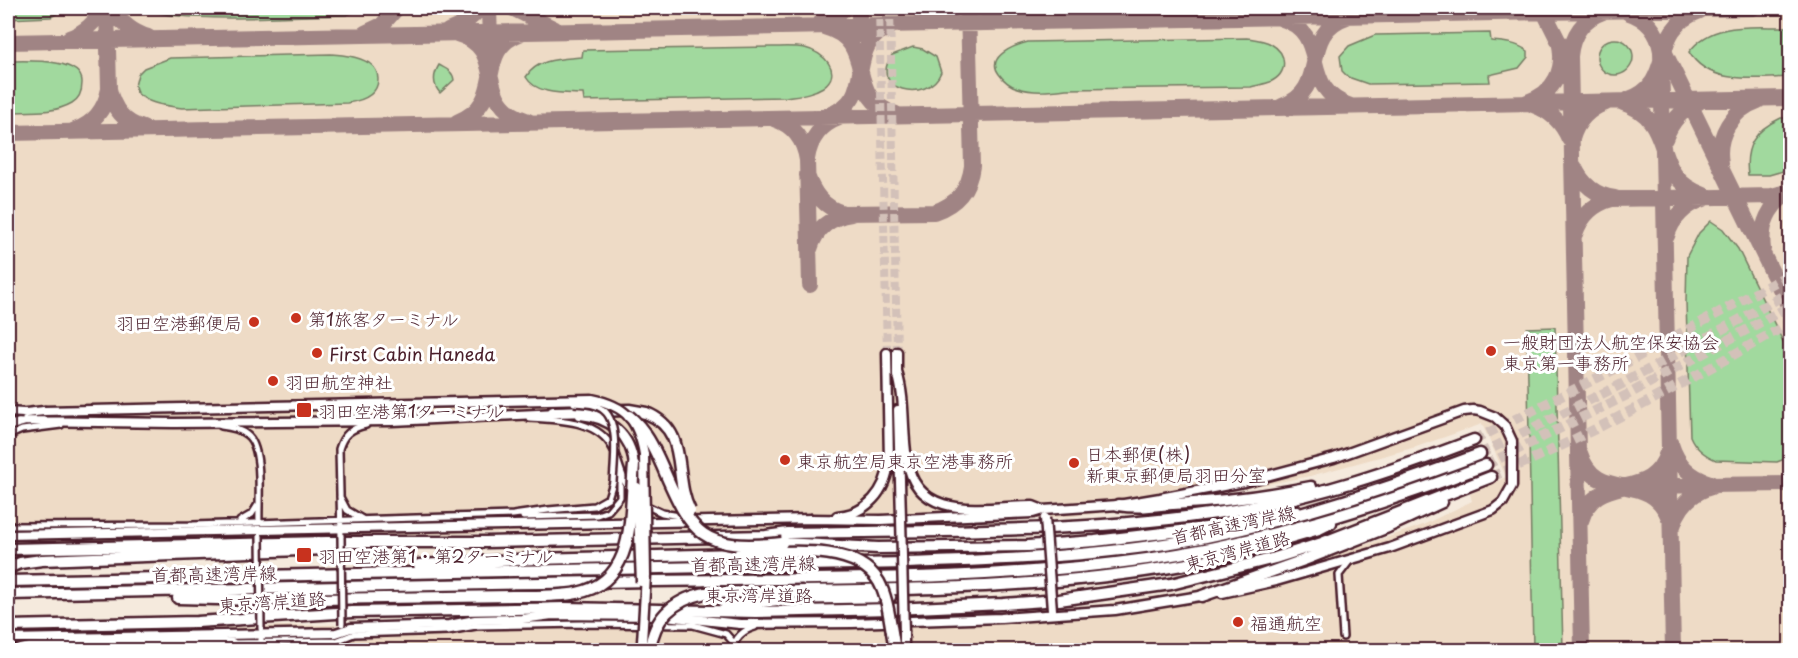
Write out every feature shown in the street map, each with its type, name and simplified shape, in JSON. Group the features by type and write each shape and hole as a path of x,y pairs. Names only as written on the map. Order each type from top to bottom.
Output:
{"highway":[{"path":"552,412 628,410 646,412 661,421 672,434 678,453 684,500 697,521 720,536 782,543 878,548 1016,546 1214,527 1283,512 1320,509"},
{"path":"629,416 645,433 658,456 682,512 697,530 712,540 727,544 782,543"},
{"name":"東京湾岸道路","path":"8,549 766,536 788,533 1030,528 1164,520 1231,511 1332,488 1391,470 1474,440"},
{"name":"首都高速湾岸線","path":"8,581 907,563 1037,558 1182,541 1284,519 1382,490 1480,454"},
{"path":"46,593 93,599 199,597 256,600 513,596 585,591 601,584 613,573 623,557 628,538 634,465"},
{"name":"首都高速湾岸線","path":"8,594 907,577 1094,566 1209,548 1286,531 1388,501 1486,465"},
{"path":"1118,505 1131,507 1232,499 1288,491 1391,470"},
{"name":"東京湾岸道路","path":"8,626 197,622 363,612 565,608 756,612 948,607 1117,593 1195,579 1275,558 1322,543 1491,477"},
{"path":"1202,596 1305,560 1388,527 1464,493 1479,481"},
{"path":"646,648 664,613 675,604 705,592 1002,586 1123,574 1185,564 1319,529 1350,513"},
{"path":"766,536 876,543 959,541 1016,546"},
{"path":"8,568 30,561 328,549 368,543"},
{"path":"345,573 363,568 517,560 823,553 851,558 868,569 879,582 886,601 895,651"},
{"path":"693,610 778,600 957,594 1002,586"}],"street":[{"path":"897,352 904,651"},
{"path":"810,519 854,513 874,499 886,479 889,462 887,353"},
{"path":"897,372 902,389 906,459 911,476 924,493 934,501 951,508 1033,506 1043,515 1051,612"},
{"path":"8,414 300,404 592,399 610,402 629,416 641,437 644,454 646,648"},
{"path":"340,529 367,520 513,515 599,504 608,498 614,482 614,434 610,418 602,409 591,404 561,401"},
{"path":"8,535 695,520 842,520 1033,513 1043,515 1215,488 1277,473 1378,443 1464,411 1480,411 1501,421 1512,441 1513,479 1509,492 1498,507 1429,535 1352,560 1253,587 1115,610 929,621 772,624 736,624 665,616 552,615 522,619 475,620 449,625 342,628 261,635 8,639"},
{"path":"8,426 26,421 204,423 392,421 513,416 552,412 588,415 607,421 625,438 633,457 637,489 646,648"},
{"path":"513,416 573,422 590,427 606,439 612,447 627,489 640,502 662,513 695,520"},
{"path":"342,628 339,449 350,430 392,421"},
{"path":"8,436 22,430 77,423"},
{"path":"204,423 241,431 255,444 260,529 261,651"},
{"path":"513,515 524,517 597,515 608,511 617,502 621,491 619,465"},
{"path":"339,494 347,510 367,520"},
{"path":"236,523 252,514 258,501"},
{"path":"8,526 236,523 260,529"},
{"path":"1342,637 1339,575 1343,567 1352,560"},
{"path":"1325,567 1339,575"},
{"path":"17,651 30,648 151,643 232,643 261,635 338,640 354,633 448,631 476,626 585,624 693,625 726,634 734,643"},
{"path":"733,651 734,643 746,630 772,624"},
{"path":"232,643 251,651"},
{"path":"77,651 92,646"}],"shaded area":[{"path":"8,8 1790,8 1790,650 8,650 8,633 321,625 921,615 1104,604 1186,592 1246,577 1360,535 1365,545 1423,525 1472,501 1470,494 1506,477 1482,424 1416,447 1310,476 1130,510 1054,518 921,525 8,542"}],"green space":[{"path":"8,8 67,8 51,17 8,19"},
{"path":"146,8 367,8 346,15 210,18 160,13"},
{"path":"1749,27 1790,27 1790,77 1735,78 1721,75 1698,63 1689,52 1699,42 1722,30"},
{"path":"1490,33 1491,41 1519,46 1528,51 1528,57 1519,68 1489,75 1490,82 1368,84 1348,77 1342,71 1340,56 1349,46 1375,35"},
{"path":"1247,38 1268,43 1280,52 1284,63 1283,68 1280,74 1270,82 1251,87 1036,91 1010,85 1001,77 996,68 996,62 1004,52 1028,42"},
{"path":"1615,39 1628,44 1633,57 1628,70 1615,75 1602,70 1597,57 1602,44"},
{"path":"792,47 812,50 829,63 832,75 823,87 805,94 786,97 584,101 583,94 544,90 531,83 526,77 537,66 544,63 582,57 583,50"},
{"path":"913,47 923,49 936,57 941,72 934,82 924,88 902,89 887,77 886,67 892,55"},
{"path":"331,54 355,57 373,66 378,79 372,94 358,101 347,103 182,108 147,100 137,93 135,86 138,74 144,68 170,58"},
{"path":"8,61 51,62 73,69 80,75 82,83 80,95 72,103 57,109 8,112"},
{"path":"439,65 451,72 454,80 440,93 434,79"},
{"path":"1781,118 1790,118 1790,169 1769,175 1748,175 1748,156 1753,140 1764,128"},
{"path":"1711,221 1723,229 1738,249 1790,356 1790,457 1777,462 1716,460 1700,451 1690,436 1687,256 1699,233"},
{"path":"1555,327 1563,650 1533,650 1527,328"}],"taxiway":[{"path":"69,38 89,26 103,8"},
{"path":"107,8 111,96 120,114 136,126 143,128"},
{"path":"112,8 127,26 148,37"},
{"path":"365,33 382,25 397,8"},
{"path":"448,31 466,22 480,8"},
{"path":"489,8 490,42"},
{"path":"512,8 555,29"},
{"path":"820,23 834,17 845,8"},
{"path":"859,8 859,35"},
{"path":"928,22 953,8"},
{"path":"807,175 812,188 824,203 843,213 934,212 949,205 960,195 968,182 972,166 968,8"},
{"path":"985,8 1008,20"},
{"path":"1542,8 1563,50"},
{"path":"8,42 1753,8"},
{"path":"1629,99 1644,91 1653,81 1673,30 1683,20 1700,11"},
{"path":"1582,650 1570,56 1573,41 1584,23 1603,12"},
{"path":"1627,12 1650,26 1657,37 1661,51 1673,650"},
{"path":"1282,106 1297,98 1306,88 1323,35 1332,25 1347,17"},
{"path":"1280,18 1296,26 1306,36 1324,87 1334,98 1351,106"},
{"path":"828,115 844,107 853,97 868,46 877,35 892,26"},
{"path":"824,27 841,34 851,45 870,96 880,106 896,114"},
{"path":"457,122 473,113 482,102 498,52 507,41 522,33"},
{"path":"457,34 473,41 482,51 500,102 510,113 528,121"},
{"path":"1527,102 1545,93 1556,79 1561,61 1559,41"},
{"path":"1663,49 1790,309"},
{"path":"75,130 98,114 105,103 109,89"},
{"path":"8,133 1790,98"},
{"path":"1721,163 1721,143 1728,125 1741,111 1758,101"},
{"path":"1665,139 1670,127 1678,117 1687,108 1699,102"},
{"path":"1572,139 1584,117 1606,103"},
{"path":"1623,103 1640,111 1651,122 1675,175 1686,186 1704,195"},
{"path":"1533,105 1545,110 1555,118 1569,139"},
{"path":"807,159 813,139 821,129 839,118"},
{"path":"774,119 792,129 806,153 810,285"},
{"path":"1574,166 1590,188 1602,195 1615,198"},
{"path":"1575,234 1589,212 1599,204 1612,199 1772,196 1790,191"},
{"path":"1763,249 1763,232 1771,209 1790,192"},
{"path":"1667,236 1672,223 1681,213 1704,199"},
{"path":"810,249 820,229 837,218 851,214"},
{"path":"1671,444 1685,469 1710,483"},
{"path":"1580,453 1588,469 1598,478 1649,494 1660,503 1669,518"},
{"path":"1581,521 1588,505 1599,496 1649,478 1659,468 1667,453"},
{"path":"1624,486 1790,484"},
{"path":"1673,526 1687,501 1697,493 1711,487"}],"tunnel":[{"path":"879,8 887,353"},
{"path":"890,8 897,352"},
{"path":"1474,440 1617,368 1790,274"},
{"path":"1480,454 1622,384 1790,292"},
{"path":"1486,465 1627,395 1790,306"},
{"path":"1491,477 1605,424 1790,323"}],"place":[{"name":"第1旅客ターミナル","path":"296,318"},
{"name":"羽田空港郵便局","path":"254,322"},
{"name":"一般財団法人航空保安協会 東京第一事務所","path":"1491,351"},
{"name":"First Cabin Haneda","path":"317,353"},
{"name":"羽田航空神社","path":"273,381"},
{"name":"羽田空港第1ターミナル","path":"304,410"},
{"name":"東京航空局東京空港事務所","path":"785,460"},
{"name":"日本郵便(株) 新東京郵便局羽田分室","path":"1074,463"},
{"name":"羽田空港第1・第2ターミナル","path":"304,555"},
{"name":"福通航空","path":"1238,622"}]}
